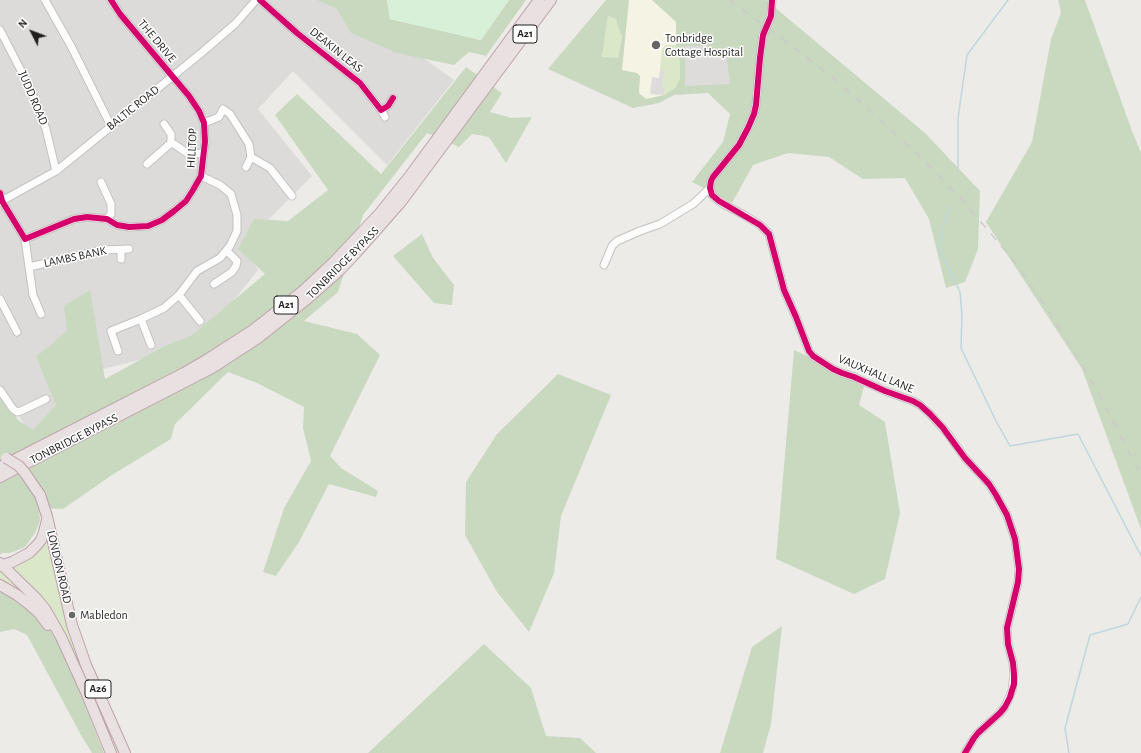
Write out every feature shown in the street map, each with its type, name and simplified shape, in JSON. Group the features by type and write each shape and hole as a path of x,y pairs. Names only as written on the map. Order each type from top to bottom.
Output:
{"highway":[{"name":"TONBRIDGE BYPASS","path":"0,467 184,373 208,359 233,344 278,312 309,286 354,242 385,207 539,0"},
{"name":"TONBRIDGE BYPASS","path":"0,477 212,368 253,341 296,309 340,270 386,220 416,183 551,0"},
{"path":"500,68 524,42 558,0"},
{"name":"LONDON ROAD","path":"2,456 19,466 40,495 47,516 72,625 86,665 125,753"},
{"name":"A26","path":"47,516 41,540 29,553 10,558 1,563 45,609 61,637 112,753"},
{"path":"0,585 17,595 39,613 66,651"}],"street":[{"path":"45,0 71,46 111,126"},
{"name":"THE DRIVE","path":"111,0 120,14 172,76"},
{"name":"BALTIC ROAD","path":"1,198 56,171 234,24 256,0"},
{"name":"DEAKIN LEAS","path":"260,0 297,33 360,83 385,117"},
{"path":"604,265 612,246 617,240 660,224 693,204 710,188 713,177 739,145 754,114 763,36 771,16 772,0"},
{"name":"JUDD ROAD","path":"0,30 36,102 46,129 56,171"},
{"name":"HILLTOP","path":"25,239 74,219 87,217 107,219 117,225 129,227 148,226 162,220 186,200 201,176 206,142 204,123 199,111 189,96 172,76"},
{"path":"381,110 388,106 393,98"},
{"path":"204,123 219,117 224,105 249,144 251,157 246,167"},
{"path":"147,164 171,143 171,134 164,124"},
{"path":"171,143 187,153 203,156 211,160"},
{"path":"251,157 270,168 292,196"},
{"path":"118,351 110,328 141,320 164,308 179,294 197,271 220,258 230,246 236,231 238,215 231,194 220,184 201,176"},
{"path":"101,182 111,204 111,214 107,219"},
{"name":"VAUXHALL LANE","path":"710,188 712,195 718,201 760,225 769,234 784,290 812,356 833,369 920,405 943,428 965,458 989,484 1007,515 1015,539 1019,569 1018,582 1007,628 1008,644 1014,669 1014,684 1005,707 978,733 965,753"},
{"path":"1,198 25,239 33,295 40,314"},
{"name":"LAMBS BANK","path":"30,267 103,250 129,249"},
{"name":"LAMBS BANK","path":"121,250 121,259"},
{"path":"214,284 232,272 236,266 237,261 226,251"},
{"path":"179,294 200,320"},
{"path":"0,299 17,332"},
{"path":"141,320 151,345"},
{"path":"0,390 13,409 17,412 46,399"}],"shaded area":[{"path":"0,0 343,0 454,80 387,165 293,71 258,109 312,176 244,244 258,270 198,345 99,370 67,410 30,433 0,388"},
{"name":"Tonbridge Cottage Hospital","path":"613,0 667,0 701,26 680,91 640,103 568,63"},
{"path":"685,46 708,46 711,54 726,52 730,84 685,86"},
{"path":"660,70 665,71 662,87 665,88 664,95 650,94 652,77 659,78"}],"green space":[{"path":"317,0 387,0 390,19 481,40 509,0 526,0 486,56 469,52 454,65 397,53 351,33 337,9"},
{"path":"387,0 509,0 481,40 390,19"},
{"path":"606,0 629,0 622,70 637,73 640,76 639,93 646,99 664,95 675,88 680,79 680,63 676,45 676,22 652,0 766,0 925,133 980,191 978,249 965,282 946,288 929,219 905,178 863,179 829,157 788,153 753,165 732,203 692,182 723,142 730,114 708,93 674,95 659,103 633,108 548,69","holes":["608,16 616,19 622,36 618,58 602,57"]},
{"path":"1058,0 1085,0 1141,153 1141,529 1082,369 986,222 1032,142 1051,39 1061,13"},
{"path":"608,16 616,19 622,36 618,59 602,58"},
{"path":"666,45 676,45 680,63 680,79 675,88 664,95 665,88 662,88 665,71 660,70 662,49"},
{"path":"466,67 502,93 490,112 512,118 532,117 506,163 489,137 472,134 459,147 427,133 363,215 338,292 304,321 357,334 380,355 330,456 341,468 378,491 376,497 329,484 299,542 276,576 263,572 284,508 311,461 303,428 304,407 257,383 228,372 175,424 171,439 112,475 63,509 39,508 40,521 35,533 25,547 10,553 2,553 0,555 0,393 18,420 33,430 56,405 36,357 67,331 64,306 90,290 105,379 167,345 192,335 265,274 238,249 254,219 288,221 328,190 275,115 297,94 381,174"},
{"path":"422,234 433,258 454,285 452,305 434,303 393,256"},
{"path":"794,350 865,383 859,405 885,422 900,513 885,579 854,594 776,559"},
{"path":"558,374 611,395 561,516 554,573 529,632 497,592 465,535 466,482 497,434"},
{"path":"46,532 94,695 89,693 69,648 7,565"},
{"path":"0,568 18,587 16,589 0,580"},
{"path":"0,588 6,591 45,623 59,644 74,677 104,753 92,753 27,635 14,629 0,632"},
{"path":"782,626 771,724 763,753 720,753 752,647"},
{"path":"484,644 531,688 546,736 580,738 596,753 368,753"},
{"path":"97,700 120,753 115,753 96,705"}],"waterway":[{"path":"958,170 958,118 967,55 1008,0"},
{"path":"949,206 938,246 960,292 962,315 961,348 996,421 1010,446 1078,434 1141,556"},
{"path":"1069,753 1065,728 1090,635 1128,624 1141,597"}],"railway":[{"path":"729,0 835,79 926,162 959,196 1013,260 1040,298 1094,385 1141,475"}],"cycle path":[{"path":"0,193 2,201 25,239 74,219 87,217 107,219 117,225 129,227 148,226 162,220 174,211 186,201 193,190 201,176 205,142 204,123 199,111 189,96 120,14 111,0"},
{"path":"260,0 297,33 360,83 381,110 388,106 393,98"},
{"path":"772,0 771,16 763,35 754,114 739,145 713,177 710,188 712,195 719,201 760,225 769,234 784,290 809,351 813,356 833,369 920,405 943,428 965,458 989,484 1007,515 1015,539 1019,569 1018,582 1007,628 1008,644 1013,663 1014,684 1005,707 978,733 965,753"}],"place":[{"name":"Tonbridge Cottage Hospital","path":"656,45"},
{"name":"Mabledon","path":"72,615"}]}
